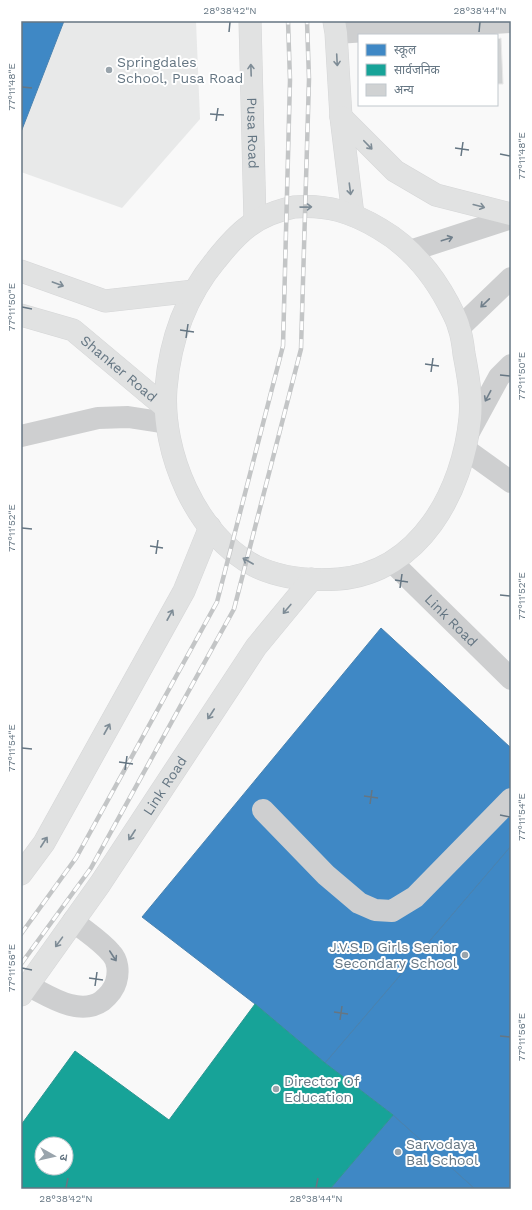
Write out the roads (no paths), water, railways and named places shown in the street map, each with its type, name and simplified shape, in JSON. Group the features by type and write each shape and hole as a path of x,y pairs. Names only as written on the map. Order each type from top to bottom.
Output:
{"main road":[{"name":"Pusa Road","path":"250,21 255,221"},
{"path":"335,27 341,117 353,216"},
{"path":"341,117 395,171 436,195 511,214"},
{"path":"300,207 327,208 353,216 384,231 410,251 421,263 440,290 459,328 470,383 470,418 466,442 456,478 443,505 416,543 392,562 367,574 340,579 312,579 283,575 255,565 230,549 219,539 192,500 178,470 166,415 166,384 172,350 180,323 186,307 202,278 221,253 243,230 255,221 280,210 300,207"},
{"path":"21,271 105,302 194,292"},
{"name":"Shanker Road","path":"21,315 73,330 166,415"},
{"path":"21,874 44,843 184,591 210,527"},
{"name":"Link Road","path":"24,990 100,884 256,647 312,579"}],"street":[{"path":"335,27 511,22"},
{"path":"410,251 511,218"},
{"path":"459,328 511,278"},
{"path":"511,365 499,377 466,442 511,482"},
{"path":"21,436 98,418 166,415"},
{"name":"Link Road","path":"392,562 511,679"},
{"path":"263,810 326,875 359,903 375,910 392,911 415,897 511,799"},
{"path":"24,990 74,1006 86,1007 97,1004 111,992 116,982 118,970 116,960 112,953 73,921"}],"railway":[{"path":"21,934 76,858 217,602 283,346 290,80 288,21"},
{"path":"21,964 91,868 234,609 301,349 309,79 307,21"}],"place":[{"name":"Springdales School, Pusa Road","path":"109,70"},
{"name":"J.V.S.D Girls Senior Secondary School","path":"465,955"},
{"name":"Director Of Education","path":"276,1089"},
{"name":"Sarvodaya Bal School","path":"398,1152"}]}
